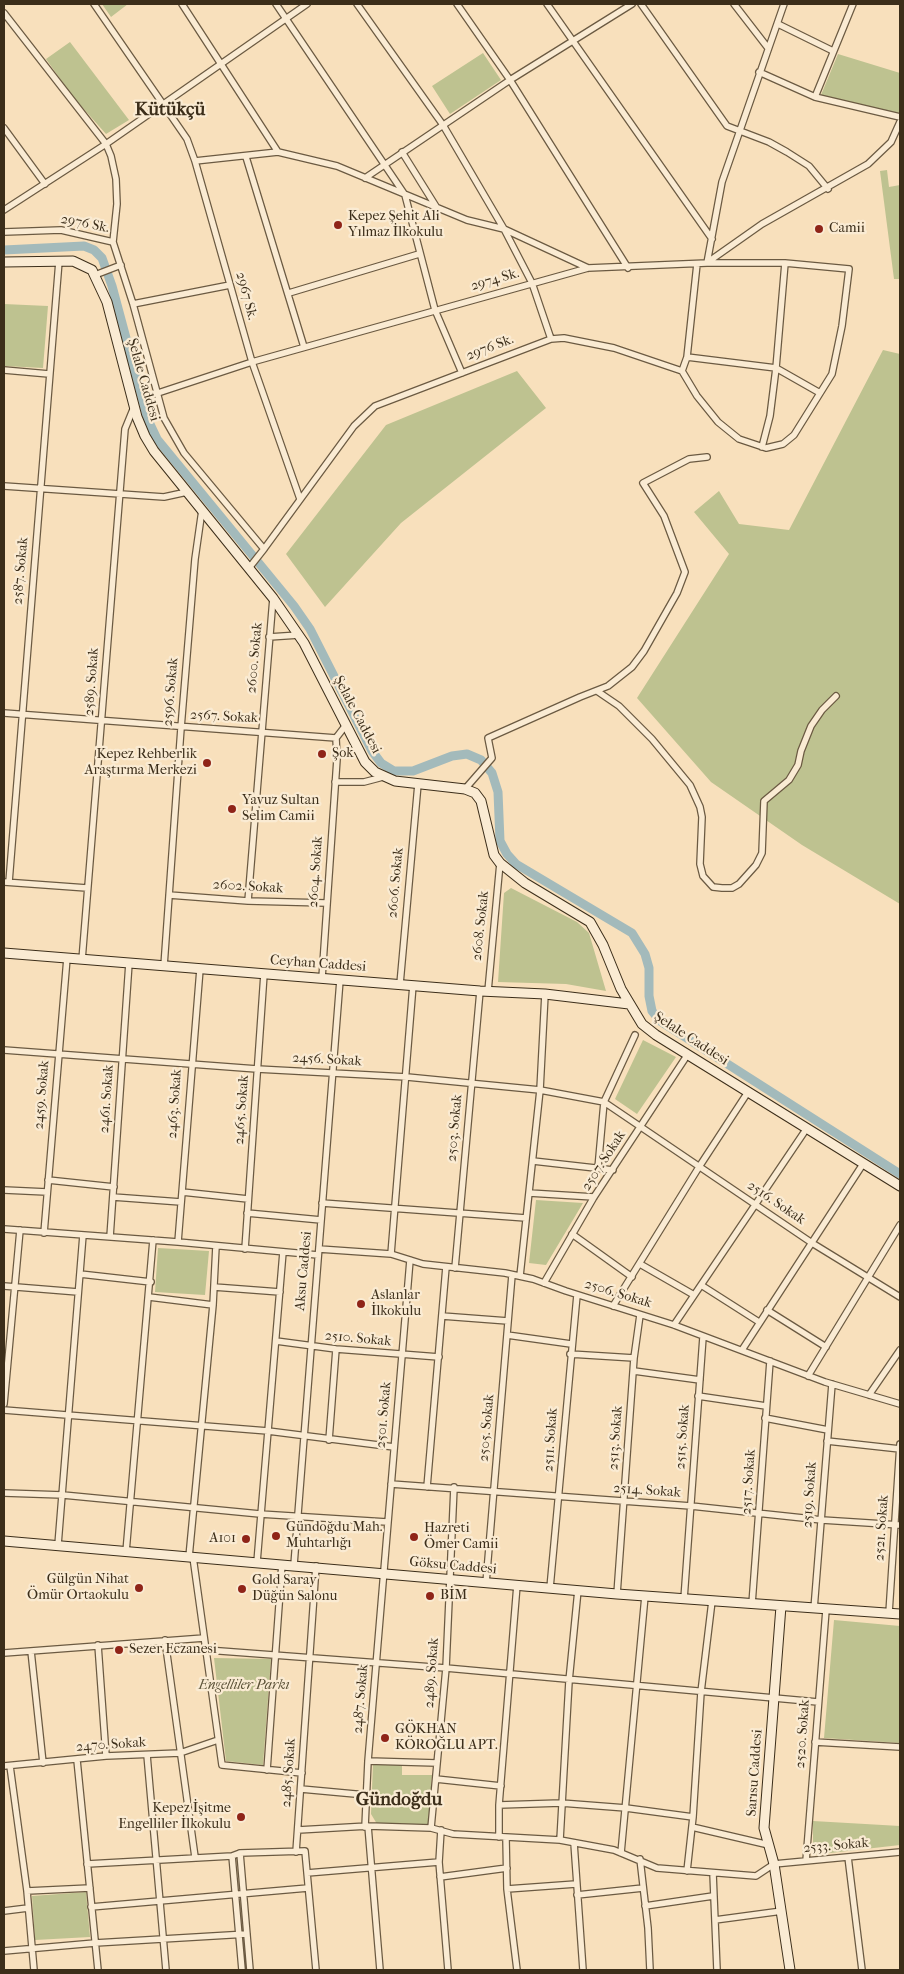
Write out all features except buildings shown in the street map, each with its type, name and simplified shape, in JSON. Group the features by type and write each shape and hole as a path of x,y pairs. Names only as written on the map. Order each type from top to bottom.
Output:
{"street":[{"name":"2967 Sk.","path":"94,4 187,140 195,161 252,362 300,499"},
{"path":"182,4 278,152"},
{"path":"276,4 406,195 419,254 435,310 462,373"},
{"path":"4,210 106,144 307,4"},
{"path":"357,4 443,125 504,229 532,283 551,339"},
{"path":"457,4 510,80 628,268"},
{"path":"547,4 712,240"},
{"path":"365,178 510,80 632,4"},
{"path":"641,4 727,126 787,152 809,166 828,189"},
{"path":"734,4 768,48"},
{"path":"707,263 722,182 784,4"},
{"path":"815,97 853,4"},
{"path":"4,13 106,144 111,156 116,179 117,204 113,242"},
{"path":"778,24 833,51"},
{"path":"759,72 815,97 900,117"},
{"path":"707,263 762,224 828,189 868,164 891,142 900,122"},
{"path":"4,128 45,184"},
{"path":"195,161 246,157 278,152 337,166 467,220 504,229 588,268"},
{"path":"402,152 438,208"},
{"path":"246,157 304,347"},
{"name":"2976 Sk.","path":"4,232 61,230 113,242 118,266 133,304 164,418 184,453 264,549"},
{"path":"289,293 419,254"},
{"name":"2587. Sokak","path":"6,882 22,715 59,261"},
{"path":"4,262 73,261 100,274 118,266"},
{"name":"2974 Sk.","path":"158,393 252,362 588,268 628,268 707,263 785,263 849,269 832,374 820,393"},
{"path":"762,447 770,416 776,368 785,263"},
{"path":"687,358 776,368 820,393 791,438 774,448 762,447 739,439 718,422 697,396 682,371 687,358 697,264"},
{"name":"Şelale Caddesi","path":"100,274 134,407 145,436 154,451 273,598 299,635 365,762 383,777 395,781 465,789 475,793 481,801 494,855 500,863 525,883 590,922 603,944 629,1004 642,1024 900,1186"},
{"path":"133,304 230,285"},
{"name":"2976 Sk.","path":"248,568 354,426 375,406 551,339 564,338 614,348 682,371"},
{"path":"4,370 49,374"},
{"name":"2589. Sokak","path":"82,960 86,888 102,722 125,429 134,407"},
{"path":"465,789 492,758 488,738 597,691 619,679 632,668 658,629 683,580 685,572 664,516 643,483 689,459 707,457"},
{"path":"4,486 164,497 187,492"},
{"name":"2596. Sokak","path":"164,966 181,728 202,510"},
{"name":"2600. Sokak","path":"248,901 273,598"},
{"path":"269,636 299,635"},
{"path":"597,691 626,712 652,739 690,785 702,817 700,864 703,876 713,887 722,888 732,888 739,884 756,865 762,854 764,801 789,780 798,765 800,751 811,726 822,710 836,696"},
{"name":"2567. Sokak","path":"4,713 181,728 336,738"},
{"path":"336,738 346,725"},
{"name":"2604. Sokak","path":"322,978 335,782 336,738"},
{"path":"335,782 364,782 383,777"},
{"name":"2606. Sokak","path":"400,984 418,784"},
{"name":"2608. Sokak","path":"484,991 500,863"},
{"path":"6,882 86,888"},
{"name":"2602. Sokak","path":"169,895 248,901 326,903"},
{"name":"Ceyhan Caddesi","path":"4,954 484,991 545,994 629,1004"},
{"name":"2459. Sokak","path":"44,1233 67,958"},
{"name":"2461. Sokak","path":"110,1237 129,963"},
{"name":"2463. Sokak","path":"178,1242 200,969"},
{"name":"2465. Sokak","path":"245,1249 264,974"},
{"name":"Aksu Caddesi","path":"294,1565 340,980"},
{"path":"391,1254 407,1077 413,985"},
{"name":"2503. Sokak","path":"455,1268 472,1083 484,991"},
{"path":"520,1276 540,1090 545,994"},
{"path":"598,1168 604,1102 635,1035"},
{"name":"2456. Sokak","path":"4,1050 257,1069 407,1077 540,1090 604,1102 640,1128"},
{"name":"2507. Sokak","path":"544,1283 594,1197 688,1054"},
{"path":"613,1306 748,1092"},
{"name":"2516. Sokak","path":"640,1128 812,1243 900,1297"},
{"path":"674,1325 807,1128"},
{"path":"532,1161 613,1170"},
{"path":"742,1350 863,1164"},
{"path":"48,1180 114,1186"},
{"path":"4,1190 47,1192"},
{"path":"182,1192 248,1199"},
{"path":"529,1193 594,1197"},
{"path":"113,1197 181,1202"},
{"path":"322,1203 526,1218"},
{"path":"247,1213 321,1220"},
{"path":"808,1376 900,1225"},
{"name":"2506. Sokak","path":"4,1229 283,1252 391,1254 446,1267 512,1274 674,1325 808,1376 900,1404"},
{"path":"4,1404 20,1230"},
{"path":"572,1234 632,1277"},
{"path":"58,1545 84,1235"},
{"path":"126,1552 154,1240"},
{"path":"216,1246 213,1306 191,1557 207,1650 222,1765 302,1773"},
{"path":"257,1562 283,1252"},
{"name":"2501. Sokak","path":"383,1573 410,1260"},
{"path":"640,1264 694,1294"},
{"path":"427,1487 446,1267"},
{"path":"80,1274 150,1282"},
{"name":"2505. Sokak","path":"486,1583 512,1274"},
{"path":"701,1285 759,1322"},
{"path":"4,1286 78,1292"},
{"path":"214,1287 280,1292"},
{"name":"2511. Sokak","path":"550,1588 560,1496 570,1354 577,1295"},
{"path":"150,1297 213,1306"},
{"path":"767,1310 826,1347"},
{"name":"2513. Sokak","path":"617,1594 634,1358 640,1315"},
{"path":"442,1316 508,1321"},
{"path":"507,1335 571,1344"},
{"name":"2515. Sokak","path":"684,1599 703,1337"},
{"name":"2510. Sokak","path":"276,1341 336,1350 438,1357"},
{"path":"329,1440 336,1350"},
{"path":"869,1395 900,1350"},
{"path":"570,1354 634,1358"},
{"name":"2517. Sokak","path":"752,1604 770,1361"},
{"path":"634,1371 700,1380"},
{"name":"2519. Sokak","path":"814,1609 832,1384"},
{"path":"698,1396 766,1406"},
{"path":"4,1410 268,1431 394,1447"},
{"path":"765,1418 828,1430"},
{"path":"827,1441 900,1447"},
{"name":"2521. Sokak","path":"889,1613 897,1525 900,1447"},
{"name":"2514. Sokak","path":"391,1484 454,1487 691,1506 822,1520 897,1525"},
{"path":"451,1580 454,1487"},
{"path":"4,1493 63,1495 260,1514 387,1522"},
{"name":"Göksu Caddesi","path":"4,1541 316,1566 517,1586 900,1614"},
{"path":"267,1770 282,1564"},
{"name":"2485. Sokak","path":"296,1852 316,1566"},
{"name":"2487. Sokak","path":"380,1970 366,1827 366,1794 383,1573"},
{"name":"2489. Sokak","path":"431,1828 446,1668 451,1580"},
{"path":"498,1837 517,1586"},
{"path":"560,1840 560,1802 578,1590"},
{"path":"621,1853 645,1596"},
{"path":"687,1871 693,1817 701,1692 712,1601"},
{"name":"Sarısu Caddesi","path":"782,1606 764,1828 774,1864 790,1970"},
{"name":"2520. Sokak","path":"806,1861 826,1610"},
{"path":"4,1653 204,1638"},
{"path":"165,1640 195,1857"},
{"path":"98,1645 106,1756"},
{"path":"207,1650 446,1668 510,1676 818,1702"},
{"path":"31,1651 43,1763"},
{"name":"2470. Sokak","path":"7,1766 106,1756 180,1752 218,1740"},
{"path":"815,1742 900,1747"},
{"path":"147,1755 166,1970"},
{"path":"77,1760 98,1970"},
{"path":"368,1761 437,1762"},
{"path":"7,1766 26,1891 34,1970"},
{"path":"436,1779 501,1786"},
{"path":"300,1789 366,1794"},
{"path":"499,1805 560,1802 693,1817"},
{"path":"298,1830 366,1827 431,1828 454,1834 560,1840 621,1853 640,1859 657,1868 713,1873 756,1876 774,1864"},
{"path":"692,1827 769,1845"},
{"path":"441,1830 439,1862 448,1970"},
{"path":"506,1838 507,1889 517,1970"},
{"path":"574,1843 582,1970"},
{"path":"87,1864 156,1858 232,1856 240,1853 305,1851 316,1970"},
{"name":"2533. Sokak","path":"774,1864 900,1852"},
{"path":"240,1853 250,1970"},
{"path":"232,1856 242,1970"},
{"path":"848,1857 862,1970"},
{"path":"640,1859 646,1906 650,1970"},
{"path":"307,1873 439,1862"},
{"path":"440,1877 507,1868"},
{"path":"713,1873 717,1970"},
{"path":"507,1889 576,1884"},
{"path":"26,1891 90,1888"},
{"path":"91,1907 308,1888"},
{"path":"577,1895 643,1888"},
{"path":"646,1906 713,1896"},
{"path":"4,1911 28,1908"},
{"path":"715,1920 782,1911"},
{"path":"4,1951 95,1943 247,1934"}],"green space":[{"path":"102,4 128,4 111,17"},
{"path":"70,42 129,120 106,134 73,97 46,59"},
{"path":"483,53 501,80 450,114 432,86"},
{"path":"838,54 900,73 900,112 897,114 821,95"},
{"path":"887,170 889,187 900,185 900,279 894,279 880,171"},
{"path":"4,304 48,306 43,368 4,366"},
{"path":"883,350 900,354 900,904 802,845 711,782 637,698 729,554 694,512 719,491 739,524 789,530"},
{"path":"517,371 546,408 401,523 325,607 286,554 386,425"},
{"path":"511,888 577,922 589,933 606,991 566,984 498,982 504,893"},
{"path":"643,1040 676,1057 637,1114 615,1099"},
{"path":"536,1200 583,1203 546,1265 529,1263"},
{"path":"158,1248 209,1251 205,1295 155,1292"},
{"path":"834,1620 900,1626 900,1743 824,1738"},
{"name":"Engelliler Parkı","path":"214,1658 271,1659 263,1765 226,1761"},
{"path":"373,1763 402,1765 402,1775 432,1775 428,1824 377,1824 371,1814"},
{"path":"813,1821 900,1826 900,1845 813,1855"},
{"path":"86,1892 90,1937 35,1940 32,1896"}],"waterway":[{"path":"4,250 84,246 94,250 102,258 112,286 148,420 157,439 294,606 310,629 372,751 381,763 394,771 413,771 452,756 467,754 481,760 492,773 498,792 500,841 507,854 516,864 632,933 645,954 649,968 649,996 652,1011 660,1021 900,1174"}],"place":[{"name":"Kepez Şehit Ali Yılmaz İlkokulu","path":"338,225"},
{"name":"Camii","path":"819,229"},
{"name":"Şok","path":"322,754"},
{"name":"Kepez Rehberlik Araştırma Merkezi","path":"207,763"},
{"name":"Yavuz Sultan Selim Camii","path":"232,809"},
{"name":"Aslanlar İlkokulu","path":"361,1304"},
{"name":"Gündoğdu Mah. Muhtarlığı","path":"276,1536"},
{"name":"Hazreti Ömer Camii","path":"414,1537"},
{"name":"A101","path":"246,1539"},
{"name":"Gülgün Nihat Ömür Ortaokulu","path":"139,1588"},
{"name":"Gold Saray Düğün Salonu","path":"242,1589"},
{"name":"BİM","path":"430,1596"},
{"name":"Sezer Eczanesi","path":"119,1650"},
{"name":"GÖKHAN KÖROĞLU APT.","path":"385,1738"},
{"name":"Kepez İşitme Engelliler İlkokulu","path":"241,1817"}],"district":[{"name":"Kütükçü","path":"170,110"},
{"name":"Gündoğdu","path":"399,1800"}]}
